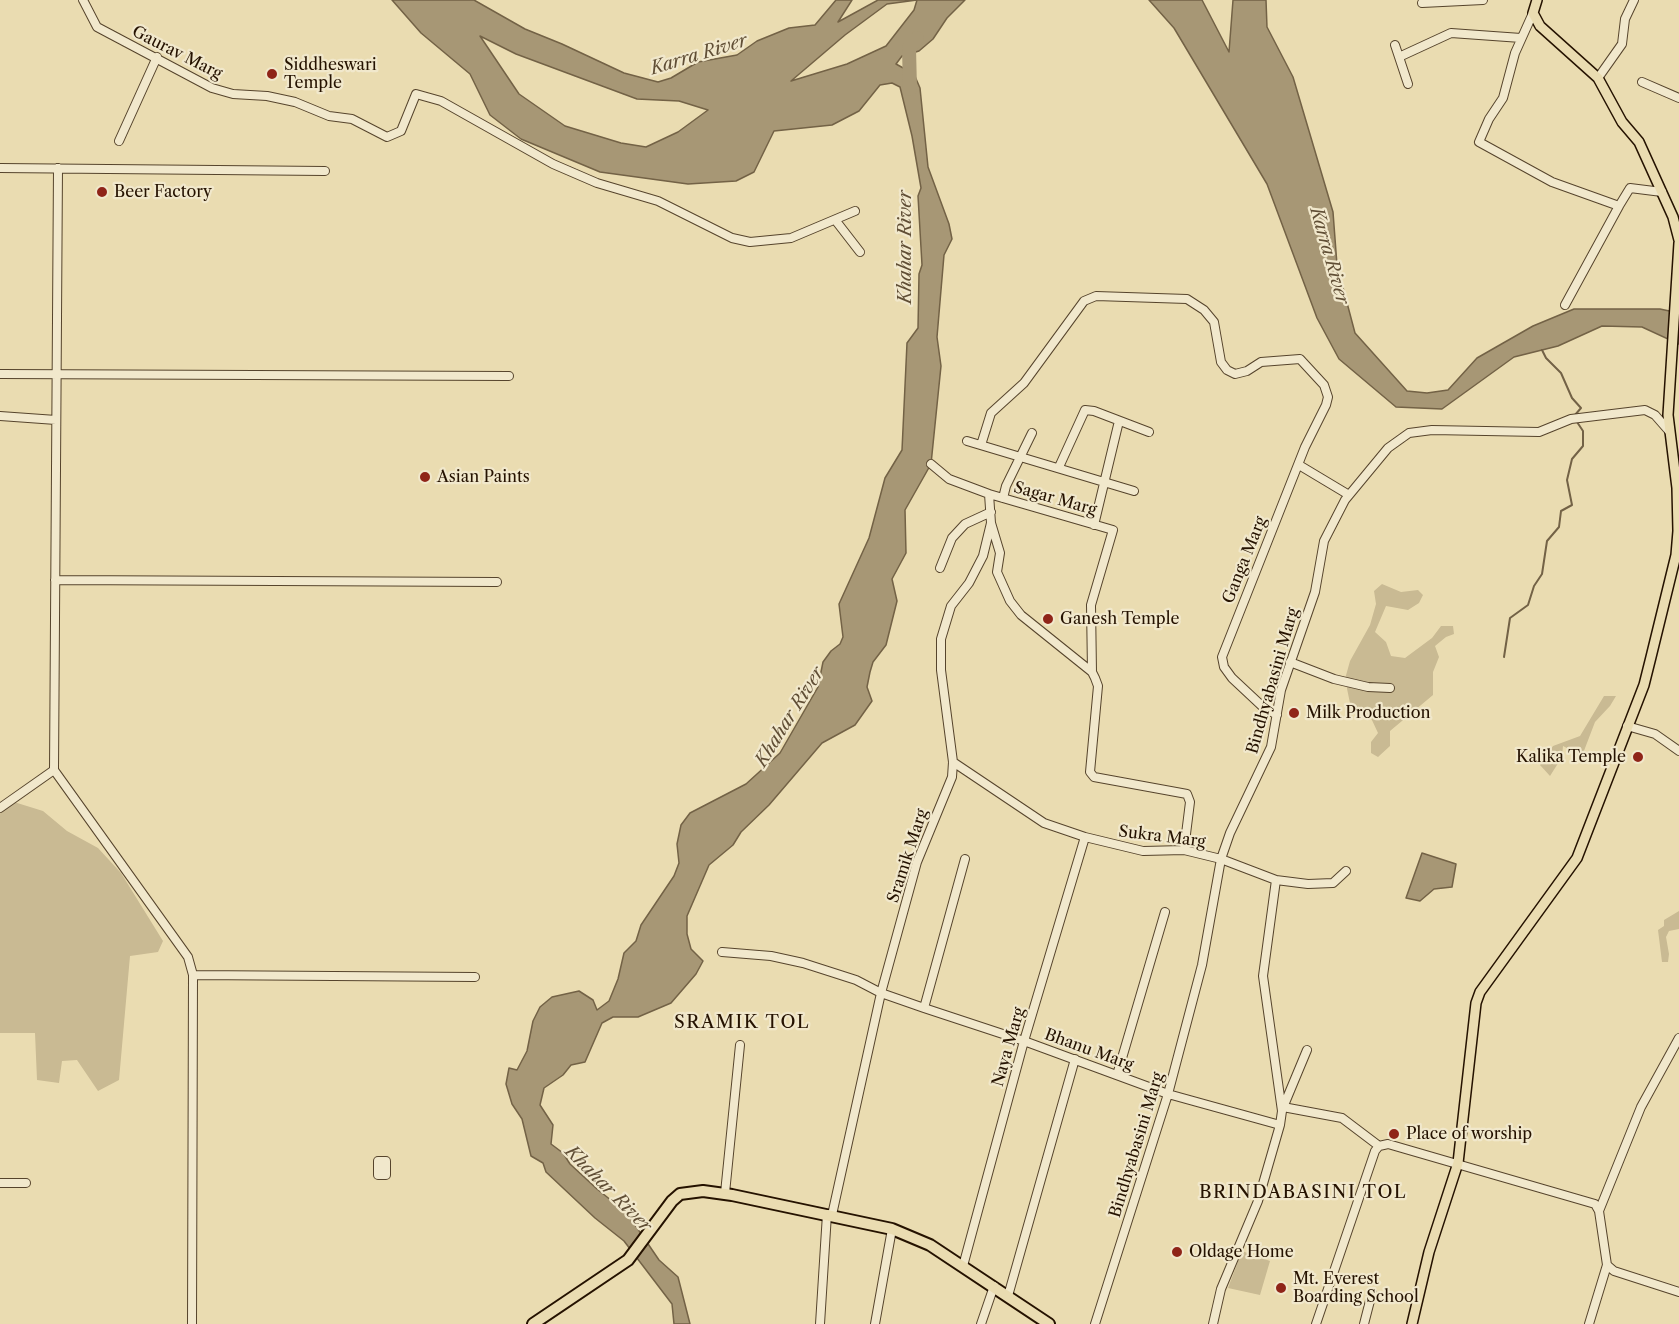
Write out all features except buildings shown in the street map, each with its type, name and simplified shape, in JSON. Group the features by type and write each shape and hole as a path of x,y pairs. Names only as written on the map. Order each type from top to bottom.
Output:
{"highway":[{"path":"533,1324 628,1260 672,1201 680,1194 703,1191 725,1193 892,1229 930,1245 1044,1322"}],"main road":[{"path":"1412,1324 1429,1252 1458,1163 1469,1047 1476,1002 1487,982 1577,858 1644,685 1676,555 1677,488 1668,415 1679,242 1676,214 1662,192 1639,142 1622,122 1598,78 1540,27 1533,13 1537,0"}],"street":[{"name":"Gaurav Marg","path":"83,0 97,27 212,88 233,94 267,96 295,102 329,116 352,119 387,137 401,131 416,94 441,101 553,164 597,183 658,201 732,238 750,242 791,238 836,221"},
{"path":"1422,3 1483,0"},
{"path":"1598,78 1622,44 1625,19 1634,0"},
{"path":"1533,13 1521,38 1503,98 1489,119 1479,142 1552,182 1619,206"},
{"path":"1399,57 1451,33 1521,38"},
{"path":"1395,45 1408,84"},
{"path":"119,141 157,57"},
{"path":"1642,82 1679,98"},
{"path":"0,168 324,171"},
{"path":"58,168 54,770 188,957 193,975 192,1324"},
{"path":"1565,305 1630,188 1662,192"},
{"path":"855,211 836,221 860,252"},
{"name":"Ganga Marg","path":"981,445 990,413 1024,383 1084,300 1096,296 1187,299 1204,310 1214,322 1221,362 1227,370 1242,373 1261,362 1300,359 1324,384 1328,397 1222,657 1224,668 1232,678 1263,707 1277,716"},
{"path":"0,374 509,376"},
{"path":"1059,467 1085,410 1094,411 1149,432"},
{"name":"Bindhyabasini Marg","path":"1095,1324 1168,1094 1202,965 1221,859 1230,833 1271,747 1290,662 1315,592 1324,541 1349,495 1388,448 1409,433 1432,430 1539,432 1571,419 1645,410 1655,415 1669,431"},
{"path":"0,416 56,420"},
{"path":"1094,525 1119,421"},
{"path":"1003,498 1032,433"},
{"path":"967,441 1134,491"},
{"name":"Sagar Marg","path":"931,464 949,479 989,494 1113,530 1091,605 1092,672"},
{"path":"1299,465 1349,495"},
{"name":"Sramik Marg","path":"820,1324 830,1215 881,993 917,862 952,777 953,762 941,670 941,639 951,606 969,583 983,556 991,523 989,494"},
{"path":"940,568 952,538 965,524 990,512"},
{"path":"991,523 1000,553 997,572 1010,601 1021,615 1092,672 1098,686 1090,772 1094,777 1187,794 1190,802 1184,850"},
{"path":"55,580 497,582"},
{"path":"1290,662 1334,679 1368,687 1390,688"},
{"path":"1628,726 1655,734 1679,751"},
{"name":"Sukra Marg","path":"953,762 1044,823 1085,837 1143,851 1184,850 1221,859 1276,880 1308,884 1333,883 1346,871"},
{"path":"0,808 54,770"},
{"name":"Naya Marg","path":"963,1266 1024,1041 1085,837"},
{"path":"924,1008 965,859"},
{"path":"1213,1324 1221,1289 1258,1201 1280,1125 1282,1109 1263,976 1276,880"},
{"path":"1117,1075 1165,912"},
{"name":"Bhanu Marg","path":"722,952 771,956 803,963 856,980 881,993 1076,1059 1168,1094 1280,1125"},
{"path":"193,975 475,977"},
{"path":"1599,1211 1641,1107 1679,1038"},
{"path":"725,1193 740,1045"},
{"path":"1282,1109 1307,1050"},
{"path":"1008,1296 1076,1059"},
{"path":"1282,1109 1342,1118 1379,1146"},
{"path":"1316,1324 1375,1151 1379,1146 1388,1144 1595,1204 1599,1211 1607,1265 1589,1324"},
{"path":"0,1183 26,1183"},
{"path":"876,1324 892,1229"},
{"path":"1607,1265 1614,1271 1679,1292"},
{"path":"981,1324 993,1286"},
{"path":"1364,1324 1372,1293"}],"shaded area":[{"path":"1382,584 1401,592 1418,590 1423,595 1419,603 1408,610 1386,606 1375,632 1386,642 1391,656 1405,658 1432,638 1441,626 1453,626 1454,634 1435,646 1439,657 1433,672 1433,695 1390,731 1390,746 1378,757 1371,753 1371,742 1378,733 1371,718 1351,708 1345,679 1350,661 1370,625 1376,604 1374,591"},
{"path":"1604,696 1616,696 1595,722 1582,756 1563,746 1562,757 1550,776 1540,765 1553,746 1580,736"},
{"path":"14,802 43,811 67,831 98,848 121,873 163,941 158,952 130,956 119,1080 98,1091 77,1060 62,1061 59,1083 37,1080 35,1033 0,1033 0,813"},
{"path":"1679,911 1679,929 1669,931 1666,937 1668,962 1662,962 1658,930 1664,926 1664,920"},
{"path":"1242,1251 1270,1261 1260,1295 1228,1288"}],"water":[{"path":"392,0 474,0 525,29 624,73 658,82 671,78 698,62 737,55 757,41 789,28 815,25 836,0 852,0 838,22 878,0 917,0 965,0 947,18 933,39 919,51 902,56 896,64 914,74 920,88 928,167 949,224 952,239 944,255 937,337 941,366 931,464 905,510 906,553 892,579 897,601 886,645 873,662 870,672 867,687 872,701 855,725 822,743 769,805 741,832 733,845 709,865 687,916 687,934 691,949 703,961 696,974 671,1003 638,1017 613,1017 602,1023 585,1062 571,1065 563,1075 544,1088 540,1105 553,1125 551,1144 563,1153 570,1164 597,1189 627,1213 659,1260 678,1277 690,1324 674,1324 672,1304 624,1241 595,1218 546,1172 543,1163 531,1156 522,1119 512,1104 506,1084 509,1068 517,1070 527,1051 533,1021 540,1007 552,997 579,991 593,1000 597,1010 609,1001 618,979 624,953 636,941 641,925 674,876 679,863 677,844 681,825 690,813 746,784 780,753 818,687 823,662 840,644 843,637 839,604 869,538 885,478 902,450 907,343 918,328 919,274 922,265 918,196 921,188 912,136 900,87 892,83 880,85 859,111 832,125 774,131 754,172 736,181 688,184 600,172 521,139 490,115 470,74 421,33","holes":["917,0 914,10 886,46 847,64 791,81 845,35 887,4","480,36 516,54 637,99 679,101 708,110 678,132 646,147 621,143 565,126 519,94"]},
{"name":"Karra River","path":"1149,0 1202,0 1229,52 1233,0 1266,0 1267,27 1293,77 1333,212 1337,265 1355,333 1407,391 1427,393 1448,390 1477,358 1533,326 1574,309 1660,309 1679,313 1679,344 1642,327 1602,326 1558,346 1514,357 1442,409 1396,407 1339,359 1317,318 1267,184 1174,28"},
{"path":"1422,853 1456,864 1452,887 1434,889 1420,901 1406,898"}],"waterway":[{"name":"Khahar River","path":"910,89 909,48 917,38"},
{"path":"1542,350 1546,358 1561,373 1572,398 1581,408 1575,415"},
{"path":"1504,657 1510,618 1528,605 1534,586 1542,574 1547,541 1559,527 1561,511 1572,505 1567,480 1572,459 1583,446 1583,431 1577,422"}],"place":[{"name":"Siddheswari Temple","path":"272,74"},
{"name":"Beer Factory","path":"102,192"},
{"name":"Asian Paints","path":"425,477"},
{"name":"Ganesh Temple","path":"1048,619"},
{"name":"Milk Production","path":"1294,713"},
{"name":"Kalika Temple","path":"1638,757"},
{"name":"Place of worship","path":"1394,1134"},
{"name":"Oldage Home","path":"1177,1252"},
{"name":"Mt. Everest Boarding School","path":"1281,1288"}],"district":[{"name":"SRAMIK TOL","path":"742,1023"},
{"name":"BRINDABASINI TOL","path":"1303,1193"}]}
